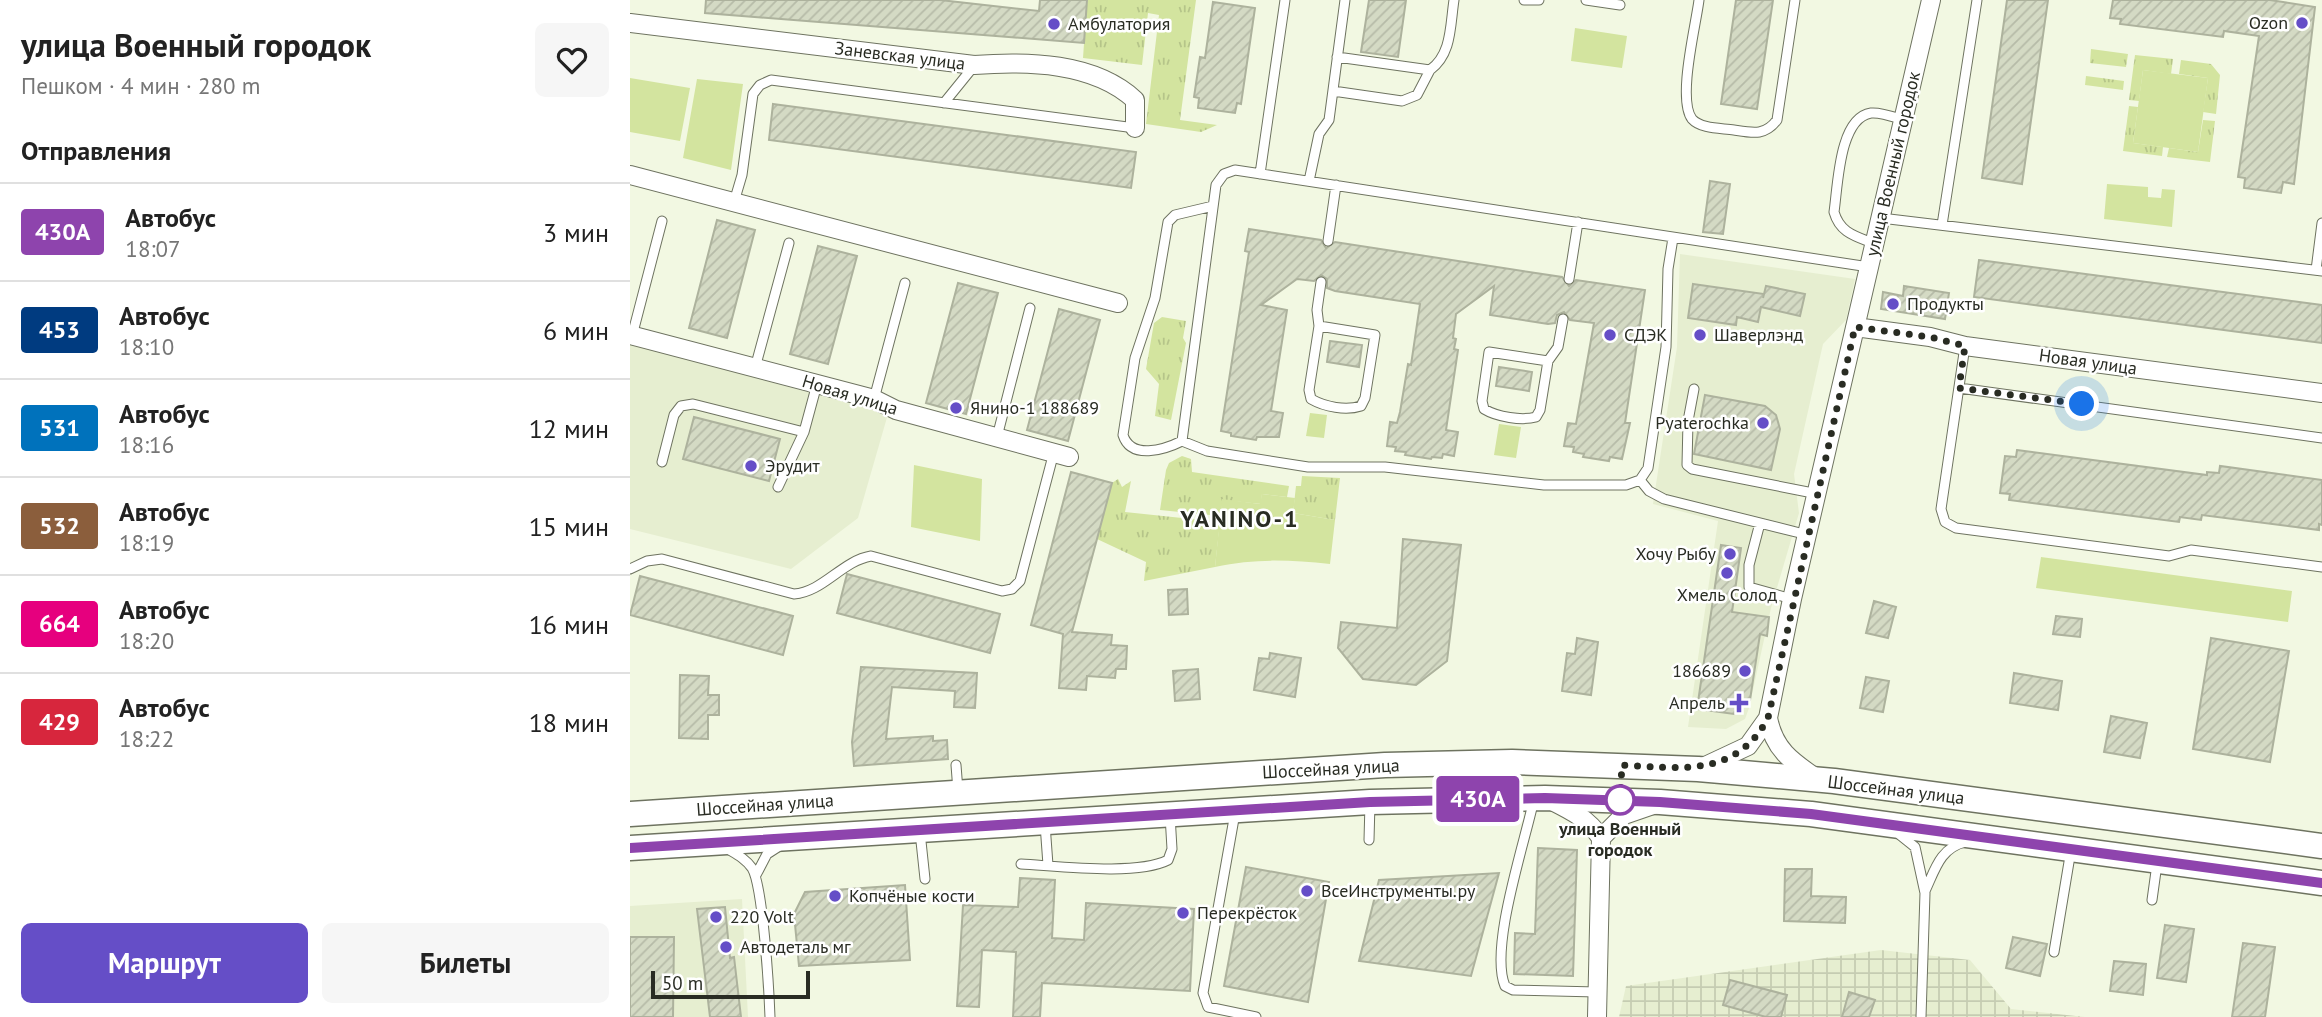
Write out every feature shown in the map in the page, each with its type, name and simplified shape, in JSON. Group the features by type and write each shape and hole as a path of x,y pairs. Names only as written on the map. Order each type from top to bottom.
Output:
{"main road":[{"name":"Шоссейная улица","path":"630,814 1385,765 1526,763 1698,769 1818,780 2322,846"},
{"name":"Шоссейная улица","path":"630,848 1370,802 1540,798 1660,802 1879,823 2322,883"}],"street":[{"name":"улица Военный городок","path":"1768,718 1792,598 1931,0"},
{"name":"Заневская улица","path":"630,23 974,65 1009,63 1092,73 1119,86 1135,100 1135,128"},
{"path":"630,174 1118,303"},
{"name":"Новая улица","path":"1855,327 1930,337 1965,346 2322,393"},
{"name":"Новая улица","path":"631,335 874,399 896,410 1062,455"},
{"path":"1698,769 1734,755 1748,746 1768,718"},
{"path":"1768,718 1778,748 1788,760 1818,780"},
{"path":"1540,798 1577,813 1592,825 1601,838 1597,1017"},
{"path":"1601,838 1625,815 1660,802"}],"lane":[{"path":"1260,174 1285,0"},
{"path":"1309,181 1319,134 1329,120 1345,0"},
{"path":"1333,91 1402,101 1417,95 1430,71 1442,62 1447,50 1454,0"},
{"path":"1524,0 1539,0"},
{"path":"1586,0 1620,5"},
{"path":"1699,0 1686,88 1686,104 1692,118 1702,126 1757,134 1769,130 1777,120 1795,0"},
{"path":"1942,225 1977,0"},
{"path":"1337,57 1430,71"},
{"path":"944,103 974,65"},
{"path":"734,202 742,175 753,94 760,85 771,80 1135,128"},
{"path":"1875,244 1847,233 1838,224 1834,212 1849,128 1858,117 1873,113 1904,120"},
{"path":"1182,441 1216,185 1224,174 1235,170 1869,267"},
{"path":"1328,242 1336,185"},
{"path":"1182,441 1168,449 1151,451 1133,448 1126,443 1123,435 1135,358 1155,298 1168,222 1175,215 1213,206"},
{"path":"1881,218 2319,270 2322,223"},
{"path":"631,335 662,221"},
{"path":"1569,279 1578,222"},
{"path":"1182,441 1207,451 1308,467 1385,467 1544,485 1626,485 1640,480 1648,468 1667,347 1668,269 1673,238"},
{"path":"755,368 789,243"},
{"path":"1319,326 1375,335 1365,398 1361,406 1352,409 1320,404 1311,399 1309,390 1319,326 1317,310 1321,282"},
{"path":"874,399 905,283"},
{"path":"997,437 1030,308"},
{"path":"1548,361 1489,352 1482,401 1484,409 1491,413 1528,419 1536,417 1540,410 1548,361 1559,347 1563,319"},
{"path":"1965,346 1941,509 1945,522 1956,528 2169,556 2191,550 2322,567"},
{"path":"778,487 804,432 817,384"},
{"path":"1959,388 2322,438"},
{"path":"1694,389 1688,421 1687,465 1692,469 1818,494"},
{"path":"662,462 674,415 681,406 693,404 804,432"},
{"path":"630,569 647,561 662,559 794,594 806,594 859,559 871,556 1002,591 1012,589 1020,581 1062,455"},
{"path":"1640,480 1649,491 1664,499 1808,536"},
{"path":"1760,523 1749,565 1748,587 1792,598"},
{"path":"956,765 958,792"},
{"path":"1540,798 1503,930 1502,977 1505,986 1513,990 1597,992"},
{"path":"1369,840 1370,802"},
{"path":"1235,810 1203,993 1208,1007 1256,1017"},
{"path":"1021,864 1106,868 1158,865 1168,860 1172,849 1170,814"},
{"path":"1045,822 1048,865"},
{"path":"1879,823 1908,839 1915,846 1925,892 1921,1017"},
{"path":"920,830 925,879"},
{"path":"1925,892 1939,859 1947,850 1955,844 1986,837"},
{"path":"756,875 767,854 792,838"},
{"path":"715,843 742,856 756,875 769,978 770,1017"},
{"path":"2054,952 2071,848"},
{"path":"2152,900 2157,860"}],"shaded area":[{"path":"1680,254 1855,279 1846,320 1823,344 1794,474 1799,513 1771,608 1749,708 1745,719 1726,729 1688,727 1718,521 1653,504 1677,347"},
{"name":"Эрудит","path":"630,344 888,414 858,518 791,569 630,529"},
{"path":"742,899 748,1017 630,1017 630,906"},
{"path":"1881,950 1970,960 2011,1009 2085,1017 1619,1017 1626,986"}],"green space":[{"path":"1087,0 1196,0 1180,120 1217,125 1201,132 1146,124 1159,15 1148,13 1142,65 1083,58"},
{"path":"1575,28 1627,36 1622,68 1571,61"},
{"path":"2091,49 2128,54 2126,67 2090,63"},
{"path":"2135,55 2173,59 2171,74 2143,70 2139,101 2129,100"},
{"path":"2181,60 2211,64 2220,75 2216,114 2203,112 2208,78 2179,74"},
{"path":"2143,70 2208,78 2198,152 2133,143"},
{"path":"2086,76 2124,81 2123,90 2085,85"},
{"path":"630,78 690,88 680,141 630,132"},
{"path":"697,79 743,84 731,170 683,158"},
{"path":"2129,106 2138,107 2133,143 2163,147 2162,156 2123,151"},
{"path":"2203,120 2215,121 2210,162 2167,157 2169,148 2198,152"},
{"path":"2107,184 2148,187 2148,197 2161,198 2162,189 2175,190 2172,227 2104,219"},
{"path":"1162,317 1186,321 1183,338 1186,343 1171,420 1155,416 1159,384 1146,369 1154,323"},
{"path":"1310,413 1327,415 1324,438 1306,436"},
{"path":"1499,424 1521,427 1516,458 1494,455"},
{"path":"1182,456 1191,459 1192,472 1289,486 1287,497 1262,494 1261,504 1223,500 1220,516 1160,510 1166,470 1169,463"},
{"path":"914,465 982,479 980,541 911,527"},
{"path":"1302,476 1340,478 1335,520 1293,513 1296,486 1301,486"},
{"path":"1118,479 1122,487 1131,481 1125,512 1220,522 1215,567 1144,581 1146,562 1097,539 1112,483"},
{"path":"1262,494 1295,498 1293,513 1335,520 1330,564 1272,561 1215,567 1222,499 1260,504"},
{"path":"2041,557 2292,591 2288,622 2036,588"}],"building":[{"path":"706,0 940,0 1039,11 1040,0 1087,0 1084,43 705,13"},
{"path":"1369,0 1406,0 1398,57 1361,52"},
{"path":"1736,0 1773,0 1757,109 1721,104"},
{"path":"2007,0 2048,0 2022,184 1982,178"},
{"path":"2113,0 2270,0 2315,7 2294,184 2283,182 2281,193 2244,188 2245,178 2238,177 2259,36 2224,31 2223,37 2120,24 2121,19 2110,18"},
{"path":"1213,2 1255,8 1241,104 1237,103 1235,113 1198,108 1199,98 1194,97 1200,57 1205,58"},
{"path":"773,104 1136,152 1131,188 769,140"},
{"path":"1710,181 1730,184 1723,234 1703,232"},
{"path":"717,220 755,230 727,338 689,328"},
{"path":"1249,229 1321,240 1326,248 1335,242 1562,277 1569,286 1576,280 1645,290 1625,423 1630,423 1622,459 1610,457 1609,461 1583,457 1584,454 1573,452 1574,447 1564,446 1568,423 1576,424 1594,323 1570,320 1564,312 1557,315 1555,323 1548,324 1490,315 1494,286 1456,314 1453,338 1456,339 1454,349 1458,350 1446,430 1458,432 1454,456 1443,454 1442,458 1431,459 1405,455 1406,452 1395,451 1396,447 1387,446 1390,422 1397,423 1408,364 1411,365 1420,304 1335,291 1327,288 1327,279 1321,275 1314,281 1297,279 1261,305 1287,310 1271,411 1283,413 1279,437 1257,437 1256,440 1231,436 1231,433 1221,431 1249,252 1245,251"},
{"path":"818,246 857,256 828,364 790,354"},
{"path":"1979,260 2322,305 2322,343 1974,297"},
{"path":"958,283 998,293 966,414 926,403"},
{"path":"1693,284 1764,294 1766,286 1805,294 1800,316 1761,307 1758,322 1737,317 1736,325 1688,318"},
{"path":"1904,286 1949,293 1945,319 1881,309 1883,292 1903,296"},
{"path":"1059,309 1100,320 1068,441 1027,430"},
{"path":"1330,341 1362,345 1359,367 1327,362"},
{"path":"1499,367 1532,372 1529,391 1496,386"},
{"path":"1705,395 1765,406 1776,415 1780,429 1771,470 1694,454"},
{"path":"694,417 780,439 769,481 683,459"},
{"path":"2017,450 2207,475 2207,472 2219,473 2220,466 2322,480 2322,525 2319,524 2319,530 2202,515 2201,520 2180,517 2179,522 2009,500 2010,494 2000,493 2005,456 2016,457"},
{"path":"1071,472 1112,483 1072,632 1112,635 1111,645 1127,646 1126,669 1116,669 1115,678 1087,676 1086,690 1059,688 1063,634 1031,625"},
{"path":"1403,539 1461,545 1447,661 1416,685 1363,679 1338,648 1341,622 1397,628"},
{"path":"1721,545 1741,548 1732,612 1769,617 1767,636 1760,634 1750,700 1734,714 1697,709"},
{"path":"847,574 1000,614 990,653 837,613"},
{"path":"640,576 793,616 783,655 630,615"},
{"path":"1187,589 1188,614 1169,615 1168,590"},
{"path":"1874,601 1896,607 1888,638 1866,633"},
{"path":"2056,616 2082,619 2080,637 2053,634"},
{"path":"1577,638 1598,642 1591,695 1562,691 1567,653 1575,654"},
{"path":"2211,638 2289,651 2270,762 2193,749"},
{"path":"1270,653 1301,658 1295,697 1254,690 1259,658 1269,659"},
{"path":"861,667 977,673 975,708 954,707 955,691 892,687 886,739 933,736 933,741 947,740 948,759 854,766 852,742"},
{"path":"1198,669 1200,699 1175,701 1173,671"},
{"path":"2014,673 2062,681 2058,710 2010,703"},
{"path":"680,675 709,676 708,695 719,695 719,715 708,715 708,739 679,738"},
{"path":"1866,677 1889,681 1883,712 1860,708"},
{"path":"2111,716 2147,723 2140,758 2104,752"},
{"path":"1538,848 1577,850 1573,976 1514,974 1515,933 1535,934"},
{"path":"1246,867 1329,882 1308,1002 1224,986"},
{"path":"1785,869 1812,869 1811,896 1846,897 1845,923 1784,921"},
{"path":"1499,873 1471,976 1359,961 1379,880"},
{"path":"1020,878 1055,880 1052,938 1084,940 1086,903 1194,909 1190,991 1042,983 1040,1017 1013,1017 1016,952 982,950 979,1007 957,1006 963,905 1018,907"},
{"path":"905,885 910,960 799,966 794,914 805,892"},
{"path":"725,907 730,958 734,957 741,1017 710,1017 697,909"},
{"path":"2165,925 2194,929 2186,982 2157,978"},
{"path":"630,937 674,937 673,1017 630,1017"},
{"path":"2013,937 2047,944 2040,976 2006,968"},
{"path":"2243,943 2275,947 2265,1017 2232,1017"},
{"path":"2114,961 2146,964 2143,995 2110,991"},
{"path":"1730,980 1787,995 1781,1017 1766,1017 1723,1005"},
{"path":"1849,992 1875,1000 1869,1017 1842,1017"}],"bus line":[{"name":"430А","path":"630,848 1370,802 1603,799 1811,814 2322,883"}],"place":[{"name":"Ozon","path":"2302,23"},
{"name":"Амбулатория","path":"1054,24"},
{"name":"Продукты","path":"1893,304"},
{"name":"СДЭК","path":"1610,335"},
{"name":"Шаверлэнд","path":"1700,335"},
{"name":"Янино-1 188689","path":"956,408"},
{"name":"Pyaterochka","path":"1763,423"},
{"name":"Эрудит","path":"751,466"},
{"name":"Хочу Рыбу","path":"1730,554"},
{"name":"Хмель Солод","path":"1727,573"},
{"name":"186689","path":"1745,671"},
{"name":"Апрель","path":"1739,703"},
{"name":"улица Военный городок","path":"1620,800"},
{"name":"ВсеИнструменты.ру","path":"1307,891"},
{"name":"Копчёные кости","path":"835,896"},
{"name":"Перекрёсток","path":"1183,913"},
{"name":"220 Volt","path":"716,917"},
{"name":"Автодеталь мг","path":"726,947"}],"district":[{"name":"YANINO-1","path":"1240,519"}],"route":[{"path":"1620,800 1622,765 1698,769 1734,755 1748,746 1760,733 1768,718 1792,598 1855,327 1930,337 1965,346 1959,388 2082,404"}]}
